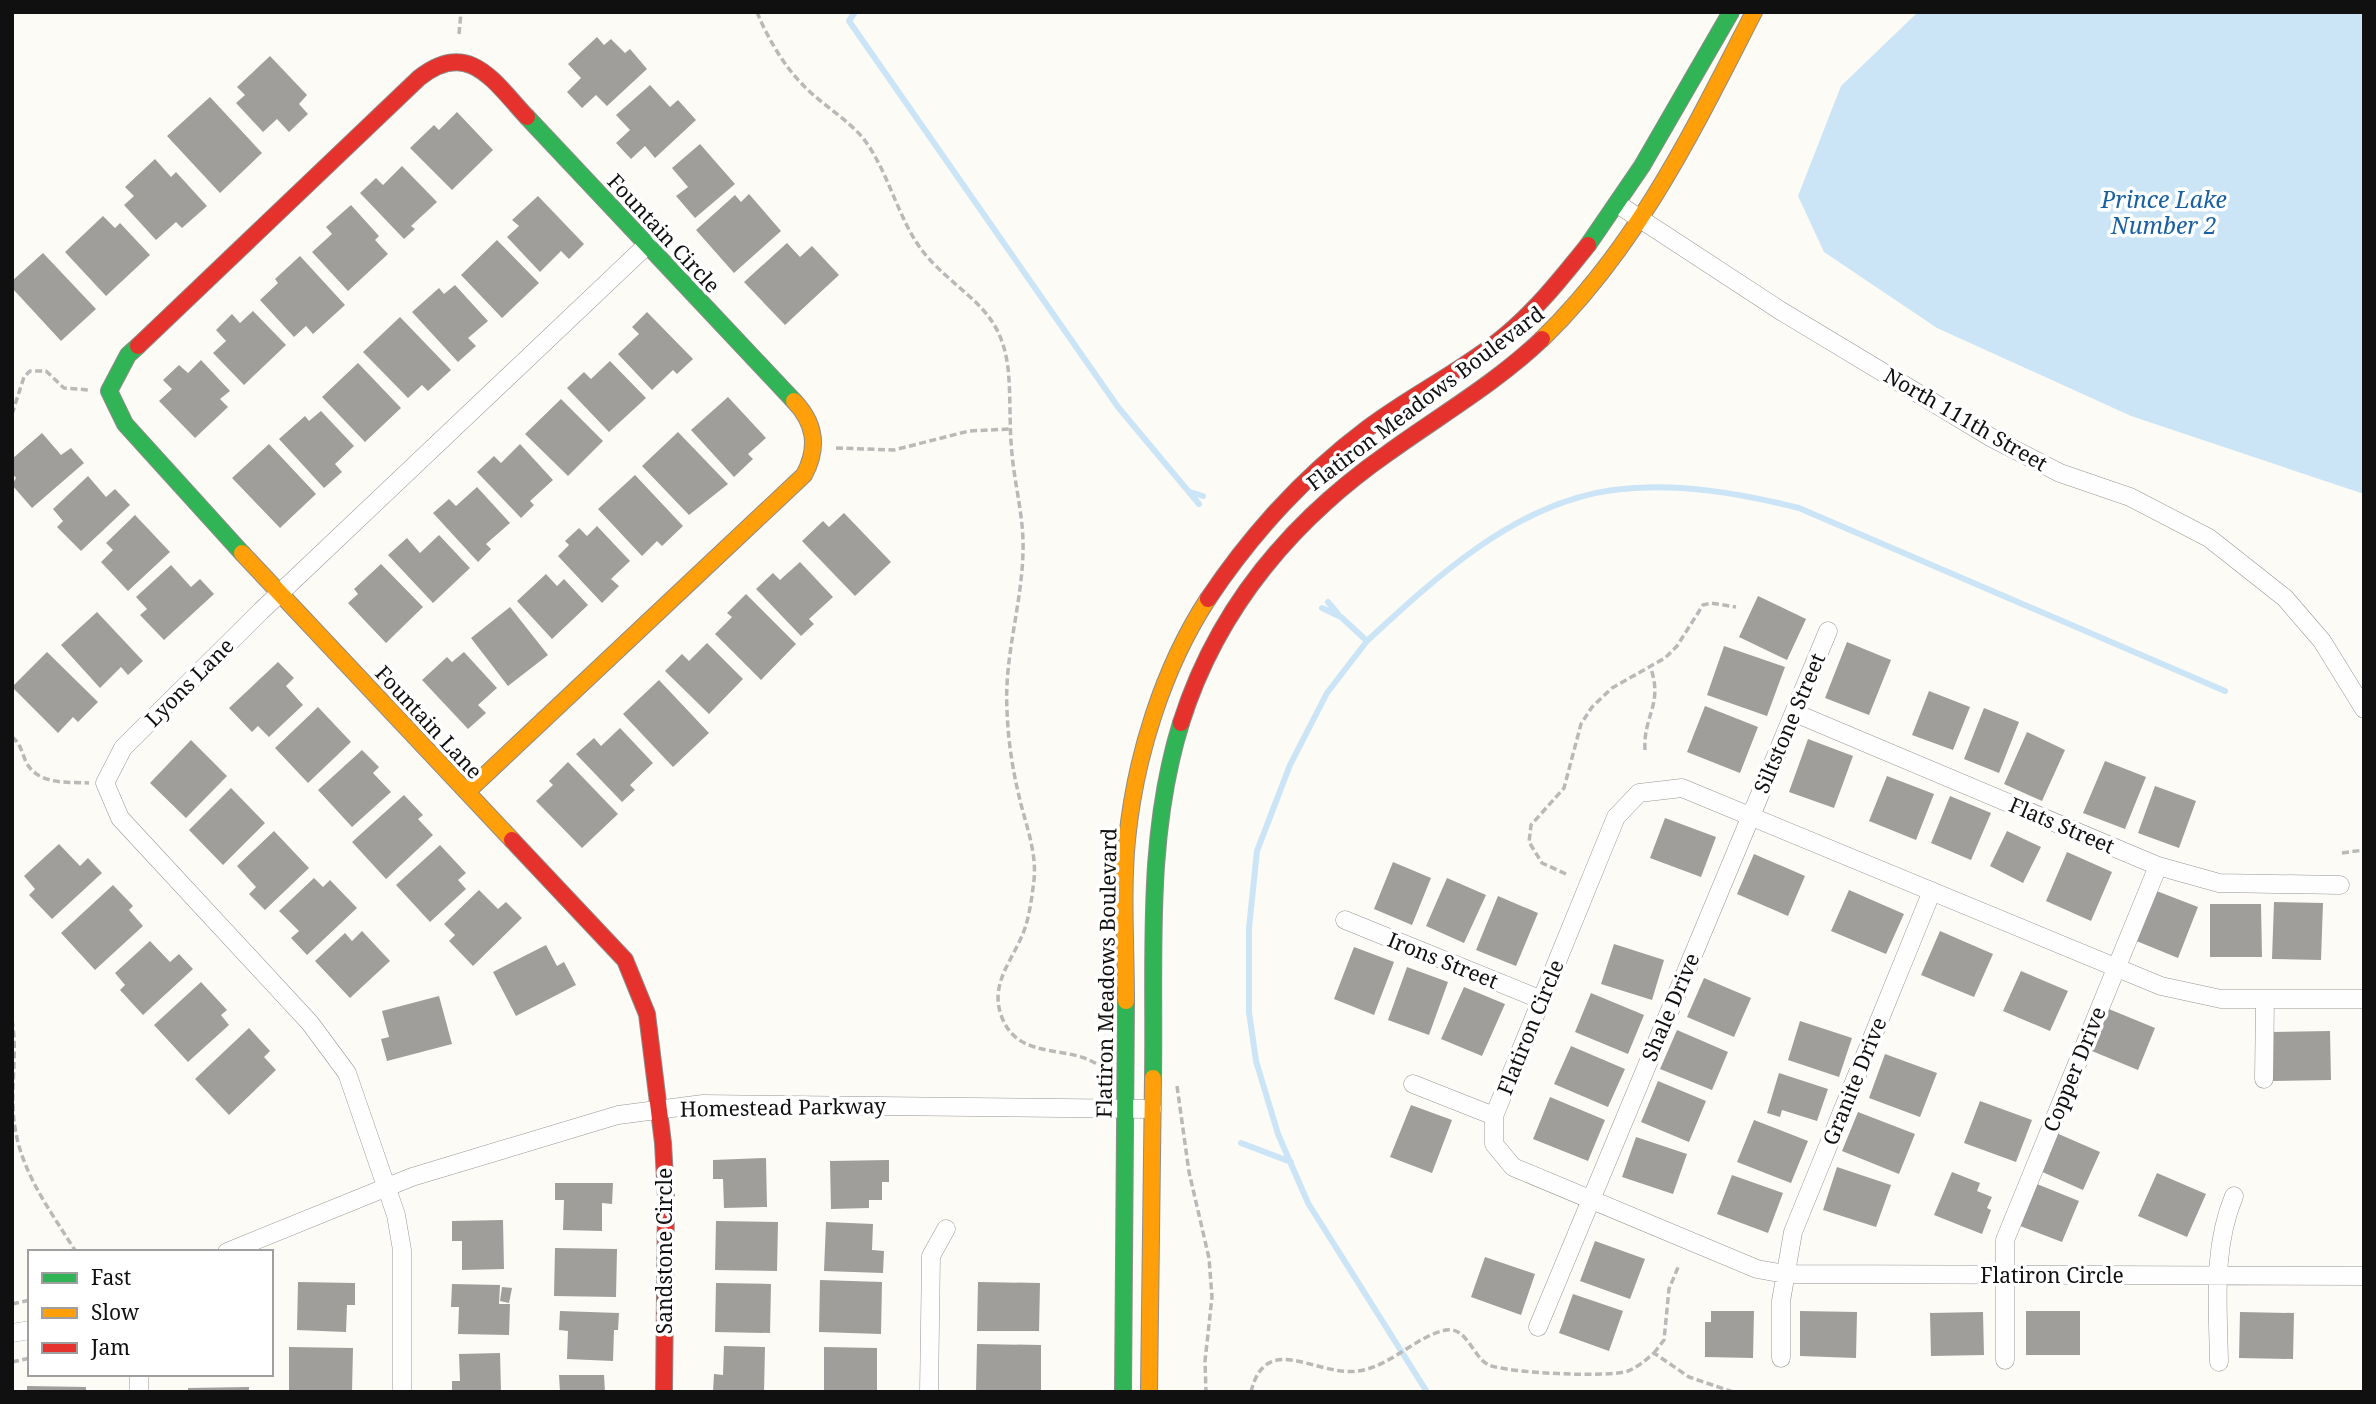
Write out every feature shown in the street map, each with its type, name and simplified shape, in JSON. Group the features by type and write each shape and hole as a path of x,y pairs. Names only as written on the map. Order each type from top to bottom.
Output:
{"street":[{"path":"1619,205 1731,12"},
{"path":"1642,222 1754,12"},
{"name":"Fountain Circle","path":"109,391 128,355 436,63 458,58 487,74 808,416 815,436 814,458 804,475 467,792"},
{"name":"North 111th Street","path":"1619,205 1781,311 1992,438 2060,473 2130,497 2209,538 2285,598 2322,641 2364,709"},
{"name":"Flatiron Meadows Boulevard","path":"1123,1392 1126,869 1130,813 1153,713 1169,669 1192,622 1238,551 1306,478 1369,427 1486,349 1534,309 1619,205"},
{"name":"Flatiron Meadows Boulevard","path":"1149,1392 1155,854 1163,792 1178,730 1192,690 1229,616 1286,538 1327,497 1533,347 1579,304 1642,222"},
{"name":"Lyons Lane","path":"386,1186 347,1073 310,1023 120,818 105,783 123,748 280,594 647,245"},
{"name":"Fountain Lane","path":"109,391 125,424 280,594 625,960 648,1014 660,1110"},
{"name":"Siltstone Street","path":"1750,816 1828,631"},
{"name":"Flats Street","path":"1795,713 2158,866 2219,883 2340,885"},
{"name":"Flatiron Circle","path":"2364,999 2221,999 2161,986 1682,788 1639,793 1616,817 1494,1116 1494,1144 1513,1167 1757,1269 1786,1274 2364,1276"},
{"name":"Shale Drive","path":"1538,1326 1750,816"},
{"name":"Copper Drive","path":"2005,1360 2005,1240 2158,866"},
{"name":"Granite Drive","path":"1781,1358 1781,1301 1793,1232 1932,891"},
{"name":"Irons Street","path":"1345,920 1542,1000"},
{"path":"2264,1079 2265,999"},
{"path":"1413,1084 1494,1116"},
{"name":"Homestead Parkway","path":"232,1250 386,1186 618,1115 703,1104 1152,1109"},
{"name":"Sandstone Circle","path":"660,1110 666,1197 664,1392"},
{"path":"386,1186 396,1215 402,1250 402,1392"},
{"path":"2219,1362 2218,1275 2222,1225 2234,1196"},
{"path":"929,1392 931,1255 946,1229"}],"path":[{"path":"459,34 461,12"},
{"path":"757,12 778,51 802,84 862,138 879,164 909,232 931,262 982,307 995,324 1004,343 1008,370 1010,429 1021,504 1023,551 1007,671 1007,721 1009,748 1032,843 1035,872 1024,931 998,986 998,1005 1003,1023 1024,1043 1046,1052 1083,1057 1096,1062 1108,1075"},
{"path":"12,414 24,377 30,371 46,371 64,388 84,390"},
{"path":"852,449 894,450 969,431 1010,429"},
{"path":"1566,874 1542,863 1533,853 1529,842 1531,825 1564,788 1573,766 1581,724 1592,707 1612,688 1651,669 1677,646 1703,605 1711,603 1736,607"},
{"path":"1646,750 1647,726 1656,700 1657,687 1651,669"},
{"path":"12,737 18,742 27,764 38,776 54,781 79,783"},
{"path":"2342,853 2364,850"},
{"path":"12,1020 13,1107 18,1146 32,1183 75,1250"},
{"path":"1175,1077 1189,1172 1209,1258 1212,1297 1205,1361 1206,1392"},
{"path":"1251,1392 1254,1378 1270,1360 1283,1358 1337,1372 1360,1371 1390,1360 1446,1330 1460,1332 1488,1365 1513,1370 1601,1376 1626,1372 1654,1353 1664,1340 1669,1289 1679,1265"},
{"path":"1654,1353 1689,1377 1733,1392"}],"water":[{"name":"Prince Lake Number 2","path":"1918,12 2364,12 2364,494 2131,416 1937,328 1824,252 1798,196 1841,86"}],"building":[{"path":"597,37 604,45 611,39 625,53 630,49 647,69 607,106 596,95 582,108 567,92 581,78 568,64"},
{"path":"270,56 307,95 299,104 308,114 289,132 277,119 263,132 236,103 245,95 237,87"},
{"path":"650,85 670,107 678,100 696,120 655,158 645,146 631,159 616,143 630,130 616,115"},
{"path":"210,97 262,153 220,193 167,136"},
{"path":"457,112 493,150 452,190 410,148 434,125 439,130"},
{"path":"700,144 735,184 695,218 676,196 688,187 672,168"},
{"path":"155,159 171,177 176,172 207,206 182,228 176,222 156,240 124,205 134,196 125,187"},
{"path":"402,166 437,202 411,226 415,229 404,239 360,193 376,178 383,185"},
{"path":"749,194 781,231 734,273 696,230 735,195 741,202"},
{"path":"538,196 584,244 569,259 561,251 540,272 507,237 519,226 512,220"},
{"path":"351,205 379,236 375,240 388,254 348,291 312,252 332,234 326,227"},
{"path":"103,216 115,228 120,223 150,255 106,296 65,252"},
{"path":"497,240 539,283 502,318 461,275"},
{"path":"787,243 800,257 812,246 839,275 785,325 744,282"},
{"path":"43,253 96,309 61,341 12,288 12,281"},
{"path":"300,256 345,305 313,334 306,326 294,337 260,300 278,283 275,279"},
{"path":"455,285 488,321 468,338 476,346 458,362 412,312 439,288 444,294"},
{"path":"253,311 286,345 244,385 213,353 226,341 216,330 232,314 240,323"},
{"path":"647,312 693,359 677,374 673,370 652,390 618,354 639,334 632,327"},
{"path":"400,317 451,370 428,391 422,385 408,398 363,352"},
{"path":"201,360 230,391 220,399 228,407 195,438 159,401 172,389 163,380 179,365 188,373"},
{"path":"610,361 646,398 609,432 567,388 584,372 591,379"},
{"path":"358,363 401,408 365,442 322,397"},
{"path":"728,397 766,438 748,454 753,459 734,477 691,430"},
{"path":"561,399 603,441 568,476 525,434"},
{"path":"321,411 354,446 335,464 342,472 324,488 279,439 305,416 309,421"},
{"path":"678,432 728,484 689,515 642,466"},
{"path":"42,433 61,455 71,448 84,463 32,508 12,485 16,478 12,473 12,459"},
{"path":"269,444 316,494 280,528 232,478"},
{"path":"520,444 553,480 530,501 534,505 521,518 477,472 494,456 501,463"},
{"path":"635,475 683,526 662,546 657,541 642,556 598,509"},
{"path":"88,476 106,497 115,489 130,505 81,551 57,527 63,521 53,509"},
{"path":"477,487 510,523 486,544 491,549 478,562 433,513 449,499 456,506"},
{"path":"844,513 891,562 855,596 802,541 823,521 829,527"},
{"path":"135,515 170,552 128,591 101,562 113,550 106,543"},
{"path":"597,526 630,561 611,579 619,586 602,603 558,556 569,545 565,541 579,528 587,536"},
{"path":"439,535 470,568 433,603 388,555 407,538 420,553"},
{"path":"800,562 833,597 809,619 814,624 801,636 756,589 773,573 780,580"},
{"path":"381,564 423,607 386,643 348,603 358,594 354,589"},
{"path":"171,565 191,587 200,579 214,594 164,640 140,615 147,609 136,597"},
{"path":"546,574 557,586 564,579 588,605 552,639 517,601"},
{"path":"746,594 796,644 761,680 715,634 732,617 727,613"},
{"path":"1758,596 1806,619 1787,660 1739,637"},
{"path":"510,607 548,655 508,686 471,638"},
{"path":"97,612 143,661 128,675 121,667 100,688 61,645"},
{"path":"1847,642 1891,660 1869,715 1825,698"},
{"path":"707,643 743,679 709,714 665,671 682,654 689,661"},
{"path":"1724,646 1785,667 1767,716 1707,695"},
{"path":"47,652 98,702 78,722 73,717 58,733 12,687"},
{"path":"464,652 497,688 478,705 486,713 468,729 422,680 447,657 452,662"},
{"path":"278,662 294,678 286,686 303,705 269,737 258,726 252,732 229,708"},
{"path":"659,680 709,733 673,767 623,714"},
{"path":"1929,691 1970,707 1953,750 1912,735"},
{"path":"1705,706 1758,727 1740,773 1687,752"},
{"path":"318,707 351,742 308,783 275,748"},
{"path":"1984,708 2019,722 1999,773 1964,759"},
{"path":"620,728 653,763 630,785 635,790 622,802 576,754 594,738 601,746"},
{"path":"2027,732 2065,750 2042,801 2004,784"},
{"path":"1808,739 1853,756 1834,808 1789,792"},
{"path":"191,740 227,776 186,818 150,783"},
{"path":"362,750 379,767 373,773 391,792 352,827 318,790"},
{"path":"2105,761 2146,777 2125,829 2083,813"},
{"path":"568,762 618,814 582,848 536,801 553,785 549,781"},
{"path":"1887,776 1934,794 1916,840 1869,821"},
{"path":"2155,786 2196,801 2179,848 2138,833"},
{"path":"231,788 265,823 223,865 189,830"},
{"path":"404,795 423,815 418,819 433,835 386,879 352,842"},
{"path":"1950,796 1991,813 1971,860 1931,843"},
{"path":"1665,818 1716,837 1701,877 1650,858"},
{"path":"274,831 309,868 265,910 249,894 256,887 237,866"},
{"path":"2007,831 2041,847 2023,883 1990,866"},
{"path":"59,844 80,866 88,858 102,873 52,919 29,895 35,889 24,876"},
{"path":"440,845 466,873 458,880 466,889 430,922 396,885"},
{"path":"2067,852 2112,872 2091,921 2046,901"},
{"path":"1754,854 1805,876 1788,916 1737,894"},
{"path":"1393,862 1431,878 1412,925 1374,909"},
{"path":"314,878 323,887 330,880 357,908 307,955 291,938 299,931 279,911"},
{"path":"1447,878 1486,895 1464,943 1426,926"},
{"path":"113,885 133,906 129,910 143,926 95,970 61,933"},
{"path":"479,890 498,909 506,902 522,918 473,966 449,941 455,935 444,924"},
{"path":"1849,890 1904,914 1886,954 1831,931"},
{"path":"2154,890 2198,907 2178,958 2134,940"},
{"path":"1498,896 1538,913 1516,966 1476,950"},
{"path":"2274,902 2323,903 2321,960 2272,959"},
{"path":"2210,904 2261,904 2262,957 2210,957"},
{"path":"362,931 390,961 350,998 315,961 345,933 352,941"},
{"path":"1940,931 1993,954 1974,997 1921,975"},
{"path":"150,941 170,962 179,954 193,969 143,1015 120,990 125,985 115,973"},
{"path":"1614,944 1664,960 1652,1000 1601,984"},
{"path":"546,945 557,966 564,962 576,985 516,1016 493,972"},
{"path":"1354,947 1394,962 1374,1015 1334,999"},
{"path":"1407,967 1448,982 1429,1035 1388,1020"},
{"path":"2021,971 2068,991 2050,1031 2003,1011"},
{"path":"1704,978 1751,998 1734,1037 1687,1017"},
{"path":"201,982 227,1010 221,1015 229,1025 188,1062 154,1025"},
{"path":"1464,987 1505,1004 1482,1056 1441,1039"},
{"path":"1591,993 1644,1015 1628,1054 1575,1032"},
{"path":"439,996 452,1044 387,1061 381,1039 389,1037 382,1011"},
{"path":"2104,1007 2155,1028 2138,1070 2087,1049"},
{"path":"1800,1021 1852,1038 1839,1077 1788,1060"},
{"path":"249,1028 270,1051 264,1057 276,1070 229,1115 195,1079"},
{"path":"1677,1030 1728,1052 1712,1090 1660,1069"},
{"path":"2330,1031 2331,1080 2271,1081 2270,1032"},
{"path":"1571,1046 1625,1069 1608,1107 1554,1084"},
{"path":"1885,1054 1937,1073 1920,1117 1869,1098"},
{"path":"1779,1073 1828,1089 1817,1121 1782,1110 1780,1117 1767,1113"},
{"path":"1658,1081 1706,1101 1689,1142 1641,1122"},
{"path":"1550,1097 1605,1120 1588,1161 1533,1139"},
{"path":"1980,1101 2032,1120 2016,1162 1964,1143"},
{"path":"1411,1105 1452,1120 1432,1173 1390,1157"},
{"path":"1858,1112 1915,1134 1899,1174 1842,1151"},
{"path":"1754,1120 1808,1141 1791,1183 1737,1162"},
{"path":"2054,1132 2100,1152 2083,1190 2038,1170"},
{"path":"1636,1137 1687,1154 1673,1194 1622,1177"},
{"path":"766,1158 767,1207 724,1208 723,1179 713,1179 713,1160"},
{"path":"889,1160 889,1182 882,1182 882,1200 869,1200 869,1208 831,1209 830,1161"},
{"path":"1837,1167 1891,1185 1876,1227 1823,1210"},
{"path":"1952,1172 1980,1183 1977,1191 1992,1197 1987,1208 1991,1210 1982,1234 1934,1215"},
{"path":"2157,1173 2206,1194 2187,1237 2138,1216"},
{"path":"1732,1175 1783,1193 1768,1233 1717,1214"},
{"path":"2032,1182 2079,1201 2062,1242 2015,1224"},
{"path":"555,1183 613,1183 612,1204 602,1203 602,1231 563,1230 564,1200 555,1200"},
{"path":"503,1220 504,1269 462,1270 462,1241 452,1241 452,1221"},
{"path":"716,1221 778,1222 777,1271 715,1270"},
{"path":"826,1222 873,1224 872,1250 884,1251 883,1273 824,1271"},
{"path":"1595,1241 1645,1259 1630,1299 1580,1281"},
{"path":"555,1248 617,1249 616,1297 554,1296"},
{"path":"1485,1257 1535,1274 1521,1315 1471,1297"},
{"path":"820,1280 882,1282 881,1334 819,1332"},
{"path":"298,1282 355,1283 355,1305 347,1305 346,1332 297,1330"},
{"path":"978,1282 1040,1283 1039,1331 977,1331"},
{"path":"716,1283 771,1284 770,1333 715,1332"},
{"path":"452,1284 500,1285 499,1304 510,1304 509,1335 458,1334 459,1307 451,1307"},
{"path":"502,1287 512,1288 509,1303 500,1301"},
{"path":"1573,1294 1623,1311 1609,1351 1559,1333"},
{"path":"560,1311 619,1313 618,1330 614,1330 613,1361 567,1359 568,1331 559,1330"},
{"path":"1711,1311 1754,1311 1753,1358 1705,1357 1705,1322 1711,1322"},
{"path":"1800,1311 1857,1312 1856,1358 1800,1356"},
{"path":"2026,1311 2080,1311 2080,1355 2026,1355"},
{"path":"1983,1312 1984,1355 1931,1356 1930,1313"},
{"path":"2240,1312 2294,1313 2293,1359 2239,1358"},
{"path":"977,1344 1041,1345 1041,1392 976,1392"},
{"path":"724,1346 765,1347 764,1392 713,1392 714,1374 723,1375"},
{"path":"289,1347 353,1348 352,1392 289,1392"},
{"path":"824,1347 877,1348 877,1392 824,1392"},
{"path":"500,1353 501,1392 452,1392 452,1381 460,1381 459,1354"},
{"path":"559,1375 604,1375 605,1392 560,1392"},
{"path":"27,1386 86,1387 86,1392 27,1392"},
{"path":"249,1387 249,1392 188,1392 188,1388"}],"waterway":[{"path":"855,12 849,21 1118,407 1199,504"},
{"path":"1367,641 1421,592 1480,546 1543,510 1577,498 1613,490 1683,488 1707,490 1799,508 2225,691"},
{"path":"1190,492 1203,496"},
{"path":"1328,602 1338,614"},
{"path":"1322,608 1341,617 1367,641 1327,693 1290,765 1257,851 1249,928 1249,1012 1256,1061 1278,1134 1308,1203 1427,1392"},
{"path":"1241,1143 1291,1162"}],"traffic: fast":[{"path":"1588,245 1642,166 1731,12"},
{"path":"527,117 794,401"},
{"path":"138,346 128,355 109,391 125,424 242,553"},
{"path":"1153,1078 1153,944 1157,855 1162,811 1181,723"},
{"path":"1123,1392 1126,1001"}],"traffic: slow":[{"path":"1542,339 1607,265 1662,185 1754,12"},
{"path":"467,792 804,475 812,455 812,436 807,418 794,401"},
{"path":"242,553 512,840"},
{"path":"1126,1001 1124,900 1127,840 1137,777 1144,746 1165,684 1177,654 1208,599"},
{"path":"1149,1392 1153,1078"}],"traffic: jam":[{"path":"138,346 419,78 437,67 452,62 479,69 492,79 527,117"},
{"path":"1208,599 1261,529 1322,466 1384,417 1465,365 1510,332 1588,245"},
{"path":"1181,723 1196,681 1215,642 1237,605 1289,538 1353,479 1487,385 1542,339"},
{"path":"512,840 625,960 647,1014 663,1143 666,1197 664,1392"}]}
